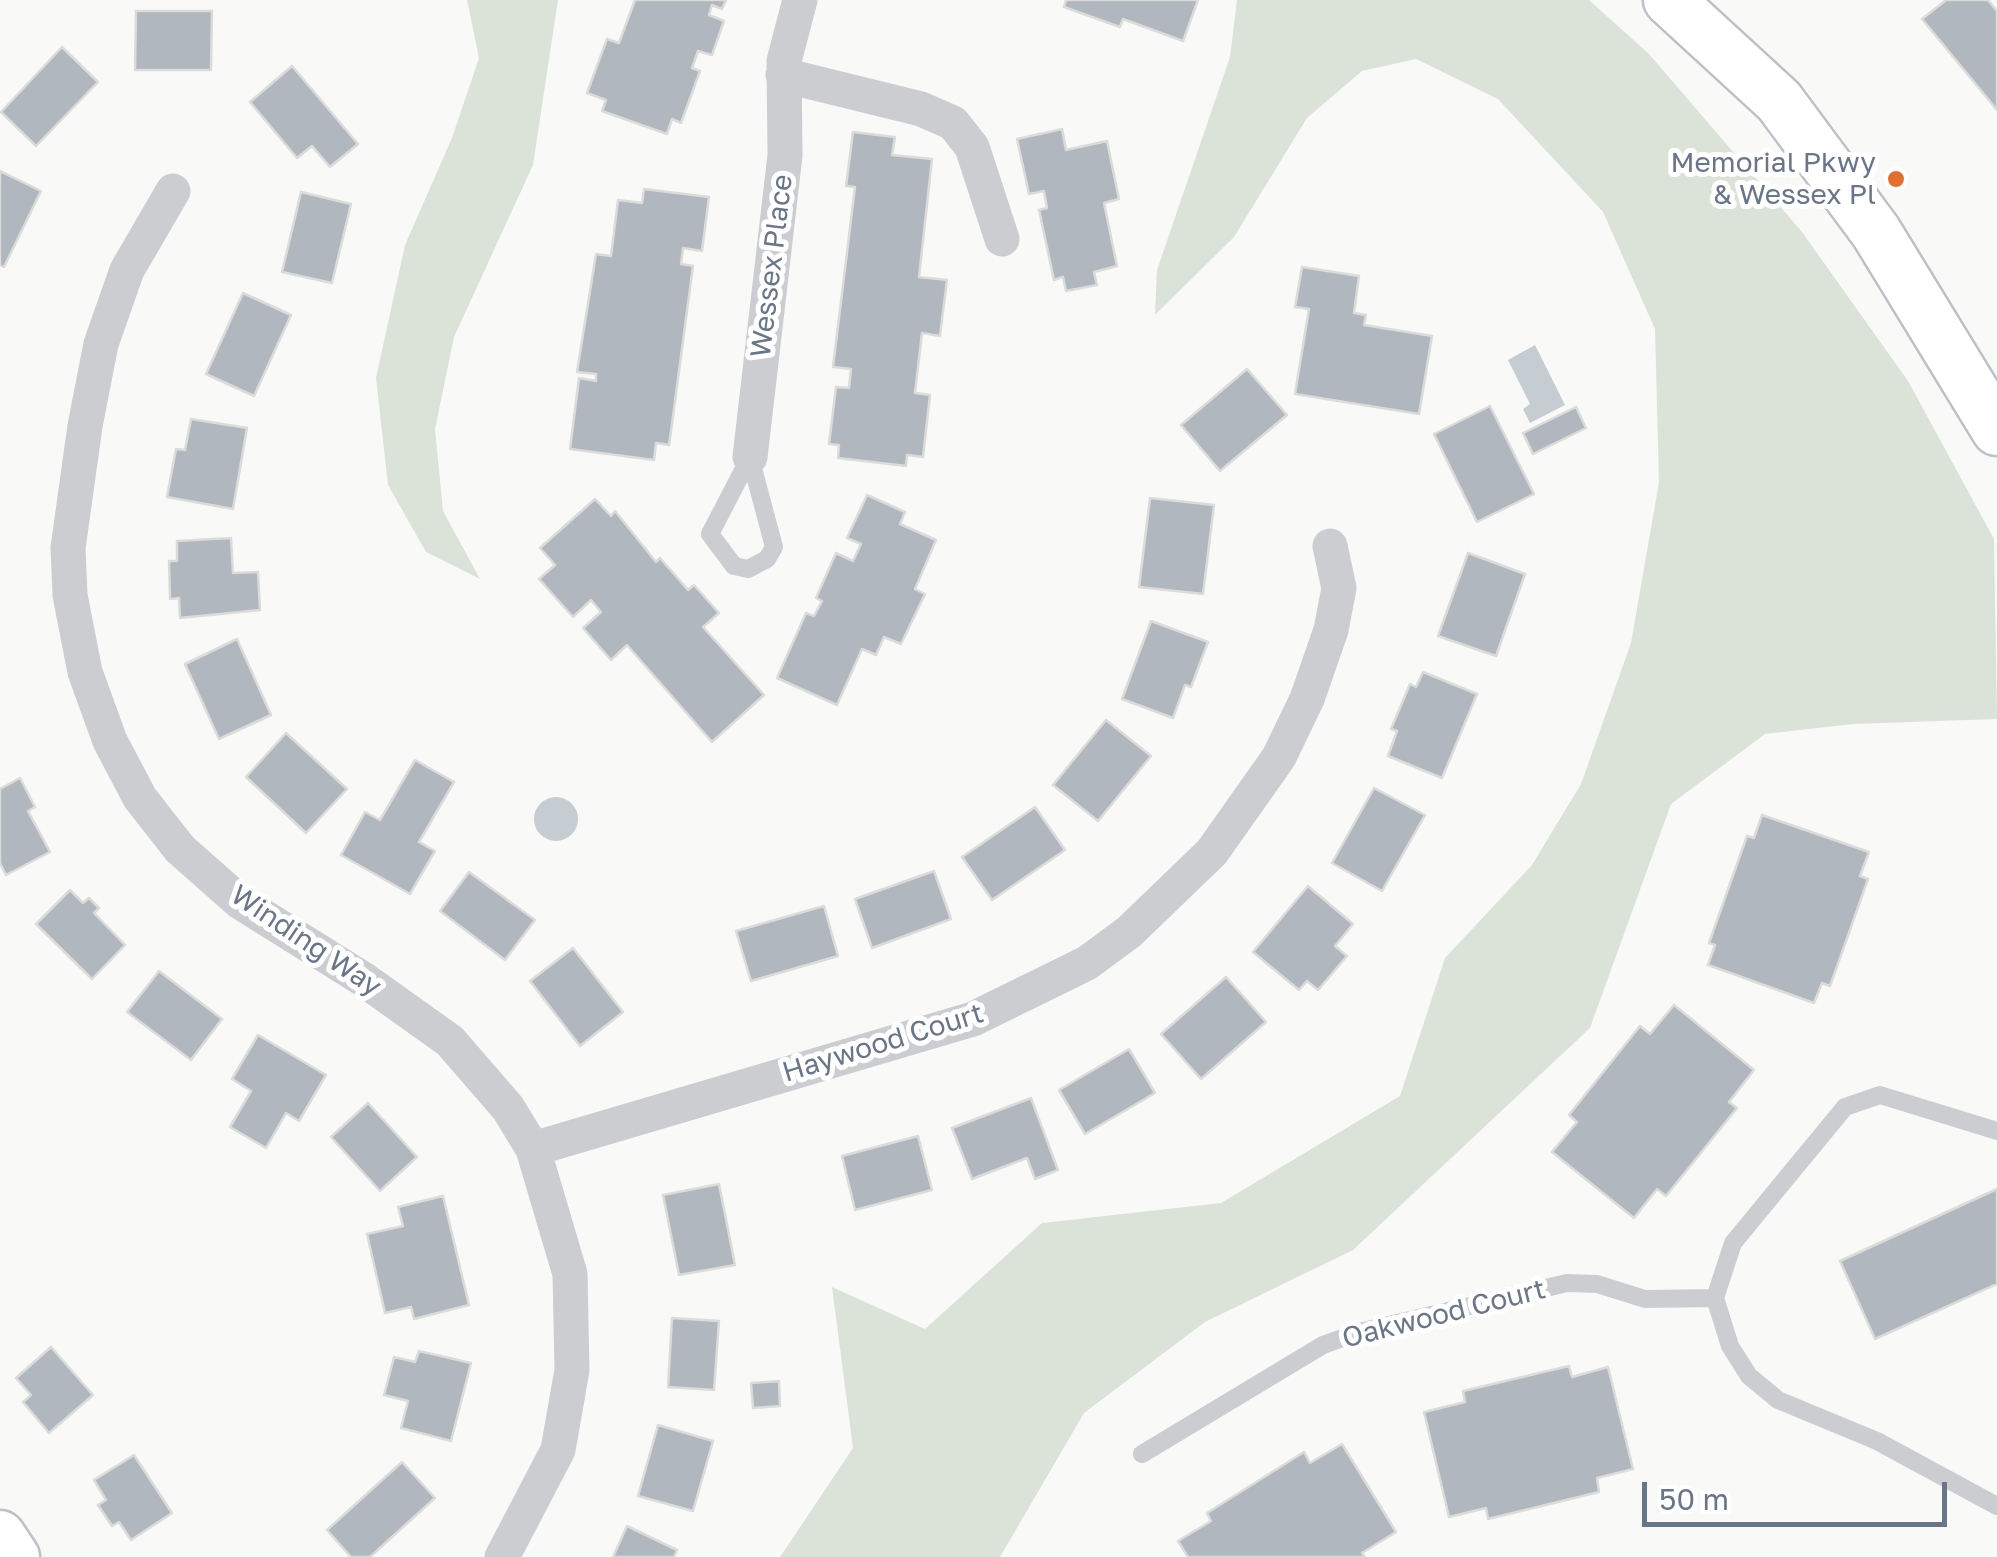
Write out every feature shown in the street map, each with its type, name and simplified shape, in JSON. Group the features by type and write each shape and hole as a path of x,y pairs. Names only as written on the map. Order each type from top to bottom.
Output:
{"main road":[{"path":"1669,0 1779,101 1876,232 1997,430"},
{"path":"0,1536 14,1557"}],"street":[{"name":"Wessex Place","path":"750,457 784,155 783,75 800,0"},
{"path":"783,75 921,109 953,123 972,147 1002,239"},
{"name":"Winding Way","path":"173,191 128,270 101,344 68,548 77,636 110,741 140,798 180,848 240,902 363,979 450,1042 508,1108 533,1149 570,1274 572,1370 558,1450 502,1557"},
{"name":"Haywood Court","path":"533,1149 973,1019 1072,970 1128,932 1212,852 1279,756 1307,698 1330,630 1339,588 1330,546"}],"lane":[{"path":"750,457 774,546 767,560 748,570 734,566 710,534 750,457"},
{"path":"1997,1131 1880,1096 1845,1107 1733,1243 1715,1298 1730,1346 1750,1376 1778,1400 1877,1441 1997,1506"},
{"name":"Oakwood Court","path":"1142,1454 1323,1345 1358,1332 1567,1283 1598,1284 1646,1299 1715,1298"}],"shaded area":[{"path":"467,0 558,0 533,165 454,337 435,429 443,511 480,579 426,552 388,485 376,378 405,245 452,138 479,58"},
{"path":"1237,0 1589,0 1649,54 1802,232 1908,381 1994,539 1997,719 1853,724 1765,734 1671,804 1590,1028 1353,1250 1205,1322 1084,1413 1000,1557 780,1557 853,1448 832,1287 925,1329 1042,1223 1221,1203 1400,1096 1445,958 1532,865 1581,784 1631,643 1659,482 1655,329 1603,212 1498,99 1416,59 1362,71 1307,118 1234,237 1155,315 1157,270 1230,57"},
{"path":"1535,345 1565,405 1530,423 1523,409 1530,404 1508,360"},
{"path":"556,797 571,804 578,819 571,834 556,841 541,834 534,819 541,804"}],"building":[{"path":"635,0 726,0 722,9 712,5 709,15 724,21 712,55 698,51 692,68 700,71 681,123 672,119 667,134 602,111 606,100 587,93 607,39 619,43"},
{"path":"1066,0 1198,0 1183,41 1123,19 1120,27 1064,7"},
{"path":"1946,0 1988,0 1997,11 1997,110 1922,19"},
{"path":"136,11 212,11 211,70 135,70"},
{"path":"62,47 98,82 36,146 1,112"},
{"path":"292,66 358,144 330,167 312,146 297,158 250,102"},
{"path":"1062,129 1066,150 1107,141 1119,199 1104,203 1117,266 1094,272 1097,285 1066,291 1063,277 1054,280 1039,210 1047,208 1044,191 1029,194 1017,139"},
{"path":"853,132 895,137 892,155 932,159 919,277 947,280 940,336 922,333 915,393 930,395 923,457 907,455 906,466 838,458 839,445 829,444 836,387 849,388 851,369 833,367 855,187 846,186"},
{"path":"0,171 41,191 4,267 0,265"},
{"path":"644,189 709,197 702,251 683,248 681,264 693,266 672,424 669,445 656,443 654,460 570,449 579,378 596,381 596,374 577,372 596,254 611,256 618,200 642,203"},
{"path":"301,192 351,204 332,283 282,272"},
{"path":"1302,267 1359,276 1354,313 1366,315 1364,325 1432,336 1419,414 1295,394 1309,309 1295,307"},
{"path":"243,293 291,315 254,396 206,374"},
{"path":"1247,369 1287,415 1220,471 1181,425"},
{"path":"1490,406 1534,494 1477,522 1434,434"},
{"path":"1576,407 1586,428 1533,454 1523,433"},
{"path":"191,419 247,428 233,509 167,497 176,449 185,450"},
{"path":"867,495 905,512 900,524 936,540 915,589 925,594 901,644 884,637 876,655 862,649 837,705 777,678 806,613 814,616 822,601 816,598 836,553 853,561 861,544 847,538"},
{"path":"1150,498 1214,505 1203,594 1139,587"},
{"path":"595,499 611,516 615,511 656,562 660,558 688,590 694,585 719,613 703,627 764,695 712,742 627,645 611,660 583,628 601,612 591,600 573,617 539,579 555,565 540,548"},
{"path":"231,538 233,573 258,572 260,610 180,618 179,598 170,599 169,561 177,561 177,541"},
{"path":"1468,553 1525,574 1496,656 1438,636"},
{"path":"1151,621 1208,642 1191,687 1185,685 1173,718 1122,699"},
{"path":"237,639 271,715 219,739 185,664"},
{"path":"1423,672 1477,694 1442,778 1388,756 1397,731 1391,729 1410,684 1416,687"},
{"path":"1106,720 1151,756 1098,821 1053,785"},
{"path":"286,733 347,789 306,833 246,777"},
{"path":"415,760 454,782 419,842 435,851 410,894 341,855 365,812 380,820"},
{"path":"20,778 35,807 28,811 50,852 6,875 0,863 0,789"},
{"path":"1374,788 1425,815 1382,891 1332,863"},
{"path":"1035,807 1065,850 992,900 962,857"},
{"path":"1762,815 1869,852 1860,876 1868,879 1830,986 1822,983 1814,1003 1708,965 1715,945 1709,943 1747,836 1754,838"},
{"path":"934,871 951,919 872,948 855,899"},
{"path":"469,872 535,920 505,960 440,911"},
{"path":"1308,886 1353,924 1335,946 1347,956 1318,990 1307,981 1299,990 1253,952"},
{"path":"70,890 83,903 89,898 99,908 94,913 125,945 92,979 36,924"},
{"path":"824,906 838,956 751,981 736,931"},
{"path":"573,948 623,1012 580,1046 530,981"},
{"path":"159,971 222,1019 191,1060 127,1012"},
{"path":"1226,977 1266,1022 1201,1079 1161,1034"},
{"path":"1674,1005 1754,1070 1729,1102 1737,1108 1666,1196 1657,1189 1634,1218 1552,1152 1577,1122 1569,1115 1640,1026 1650,1034"},
{"path":"258,1035 326,1075 299,1121 286,1113 266,1148 230,1127 251,1091 232,1079"},
{"path":"1129,1049 1155,1093 1085,1134 1059,1090"},
{"path":"1031,1098 1058,1170 1035,1179 1027,1158 972,1179 952,1128"},
{"path":"368,1103 417,1157 380,1191 331,1137"},
{"path":"918,1136 932,1190 855,1210 842,1156"},
{"path":"719,1184 735,1265 679,1275 663,1195"},
{"path":"1997,1189 1997,1284 1875,1339 1840,1261"},
{"path":"443,1196 469,1305 414,1319 411,1307 385,1313 367,1234 403,1226 398,1207"},
{"path":"672,1318 719,1321 714,1390 668,1387"},
{"path":"51,1347 93,1395 49,1433 23,1402 31,1395 16,1378"},
{"path":"419,1351 471,1363 451,1441 401,1428 408,1401 384,1395 394,1357 415,1362"},
{"path":"1569,1366 1572,1377 1608,1367 1633,1469 1597,1478 1599,1492 1488,1519 1486,1508 1449,1517 1424,1412 1465,1402 1463,1391"},
{"path":"779,1381 780,1406 753,1408 751,1383"},
{"path":"658,1425 713,1441 693,1511 638,1496"},
{"path":"1342,1444 1396,1532 1362,1553 1365,1557 1188,1557 1178,1541 1211,1521 1207,1513 1304,1452 1310,1463"},
{"path":"134,1455 172,1513 131,1540 119,1522 112,1526 98,1505 106,1500 94,1480"},
{"path":"402,1462 435,1498 370,1557 351,1557 327,1530"},
{"path":"627,1526 677,1550 674,1557 613,1557"}],"place":[{"name":"Memorial Pkwy & Wessex Pl","path":"1896,179"}]}
